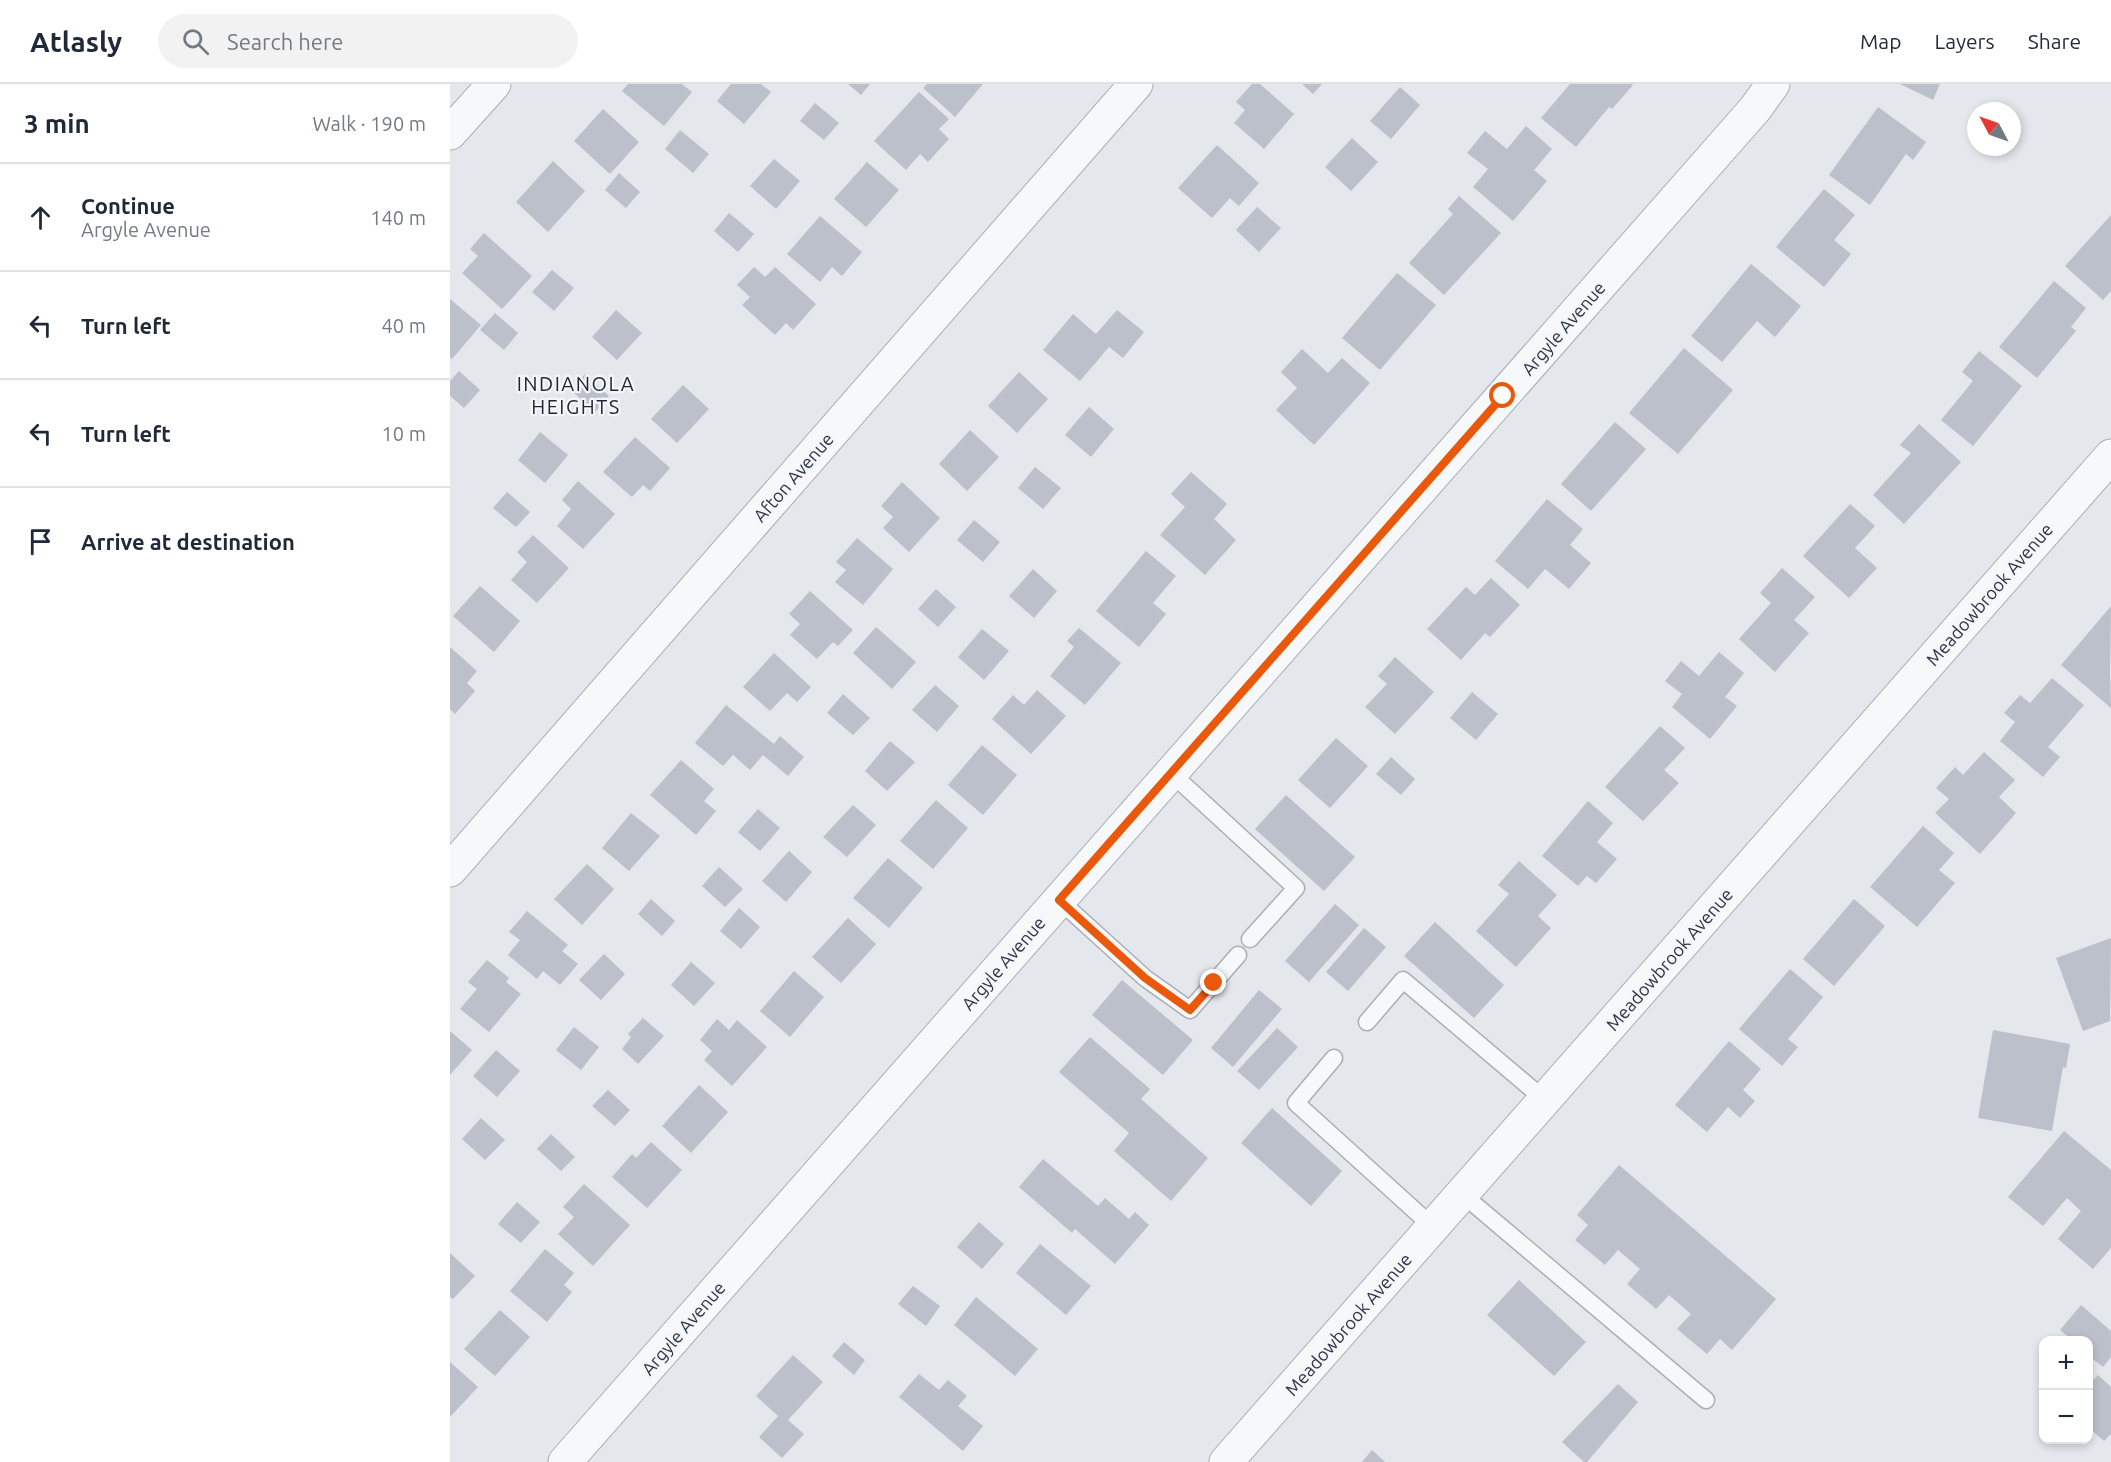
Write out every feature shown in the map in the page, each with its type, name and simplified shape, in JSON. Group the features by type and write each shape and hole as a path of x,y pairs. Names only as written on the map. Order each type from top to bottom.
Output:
{"street":[{"path":"450,134 494,84"},
{"name":"Afton Avenue","path":"450,870 1136,84"},
{"name":"Argyle Avenue","path":"565,1462 1755,109 1773,84"},
{"name":"Meadowbrook Avenue","path":"1226,1462 2111,456"}],"lane":[{"path":"1172,773 1296,888 1250,939"},
{"path":"1059,900 1145,978 1190,1010 1238,956"},
{"path":"1366,1022 1403,980 1545,1100"},
{"path":"1334,1058 1296,1103 1433,1227"},
{"path":"1462,1194 1706,1400"}],"building":[{"path":"628,84 682,84 692,92 664,126 622,91"},
{"path":"731,84 761,84 771,92 744,124 717,101"},
{"path":"848,84 870,84 861,95"},
{"path":"927,84 983,84 955,117 923,88"},
{"path":"1252,84 1260,84 1294,114 1264,149 1234,123 1245,110 1236,102"},
{"path":"1302,84 1322,84 1313,94"},
{"path":"1570,84 1633,85 1612,109 1609,107 1576,147 1541,118"},
{"path":"1900,84 1940,84 1933,100"},
{"path":"1400,87 1420,105 1391,139 1370,121"},
{"path":"919,92 949,119 939,129 949,139 928,162 920,154 906,170 874,141"},
{"path":"815,103 839,123 824,140 800,121"},
{"path":"1878,107 1926,142 1913,160 1906,154 1870,205 1829,175"},
{"path":"603,109 639,142 610,174 574,141"},
{"path":"1526,126 1552,149 1534,170 1547,181 1513,221 1473,187 1488,169 1467,153 1485,131 1507,149"},
{"path":"680,130 709,154 693,173 665,149"},
{"path":"1352,138 1378,162 1351,191 1325,167"},
{"path":"1217,145 1259,183 1239,206 1230,198 1212,218 1178,188"},
{"path":"774,159 800,181 776,209 750,186"},
{"path":"553,161 585,191 548,232 516,202"},
{"path":"867,162 899,190 866,227 834,199"},
{"path":"619,173 640,192 626,208 605,190"},
{"path":"1824,189 1855,215 1834,240 1851,254 1824,287 1776,247"},
{"path":"1459,196 1501,233 1444,295 1409,263 1453,214 1448,209"},
{"path":"1257,207 1281,228 1259,252 1236,230"},
{"path":"729,213 754,234 738,252 714,231"},
{"path":"2111,215 2111,291 2103,300 2065,266"},
{"path":"820,216 862,252 842,276 832,267 820,282 787,254"},
{"path":"484,233 532,276 502,309 462,273 478,256 470,249"},
{"path":"1751,264 1801,306 1775,337 1757,321 1722,362 1691,336"},
{"path":"754,267 765,277 775,267 816,304 793,330 786,323 775,335 742,305 750,297 737,285"},
{"path":"552,270 574,288 554,311 532,292"},
{"path":"1397,273 1436,305 1380,370 1342,338"},
{"path":"2054,281 2086,308 2071,327 2076,331 2037,378 1999,347"},
{"path":"450,299 481,325 452,359 450,357"},
{"path":"616,310 642,333 617,360 592,337"},
{"path":"1117,310 1144,332 1123,358 1109,347 1080,381 1043,350 1073,314 1096,334"},
{"path":"495,313 518,333 504,350 480,330"},
{"path":"1684,348 1733,390 1678,454 1629,413"},
{"path":"1302,349 1328,373 1342,358 1370,383 1314,445 1276,410 1297,388 1281,372"},
{"path":"1979,351 2022,386 1973,446 1941,420 1973,381 1962,372"},
{"path":"459,371 480,390 464,408 450,396 450,381"},
{"path":"1019,372 1048,399 1017,433 988,406"},
{"path":"585,374 609,396 595,412 571,390"},
{"path":"683,385 709,409 677,443 651,419"},
{"path":"1089,407 1114,429 1091,457 1065,435"},
{"path":"1615,422 1646,449 1591,511 1561,484"},
{"path":"1919,424 1961,462 1904,524 1873,495 1911,453 1900,445"},
{"path":"970,430 999,457 967,491 939,464"},
{"path":"540,432 568,455 545,483 518,460"},
{"path":"635,437 670,468 650,491 643,485 632,497 603,472"},
{"path":"1035,467 1061,488 1043,509 1018,488"},
{"path":"1191,472 1227,504 1214,519 1236,540 1205,575 1160,535 1185,507 1171,494"},
{"path":"578,481 615,514 583,549 557,526 571,509 562,500"},
{"path":"902,482 940,518 909,552 883,528 893,517 881,506"},
{"path":"507,492 530,512 516,527 493,508"},
{"path":"1547,499 1583,529 1570,545 1591,563 1569,589 1545,569 1528,589 1495,561"},
{"path":"1850,504 1875,526 1855,548 1877,568 1849,598 1803,556"},
{"path":"974,520 1000,542 983,562 957,540"},
{"path":"533,535 569,568 537,603 511,580 527,562 517,552"},
{"path":"857,538 893,569 863,605 835,582 846,570 836,562"},
{"path":"1146,551 1176,576 1153,603 1166,614 1139,647 1096,611"},
{"path":"1782,568 1815,597 1794,620 1809,633 1775,672 1739,639 1771,603 1760,593"},
{"path":"1033,569 1057,591 1034,618 1009,596"},
{"path":"1491,578 1520,605 1490,637 1485,633 1461,660 1427,629 1466,587 1475,595"},
{"path":"480,586 520,621 494,652 453,616"},
{"path":"936,589 956,607 938,627 918,609"},
{"path":"810,591 853,630 838,646 833,642 817,659 790,635 800,624 789,614"},
{"path":"2111,606 2110,674 2111,708 2061,665"},
{"path":"876,627 916,662 892,689 853,653"},
{"path":"1079,628 1121,663 1085,705 1050,676 1074,647 1067,641"},
{"path":"982,629 1009,651 984,680 958,657"},
{"path":"450,647 477,671 467,683 475,691 455,714 450,709"},
{"path":"1719,652 1744,673 1725,697 1737,706 1710,739 1672,707 1682,694 1665,681 1681,661 1699,676"},
{"path":"774,653 811,687 797,702 787,693 770,711 743,687"},
{"path":"1395,657 1434,692 1395,734 1365,707 1387,684 1378,676"},
{"path":"2052,678 2084,705 2048,747 2060,757 2043,777 2000,741 2015,722 2004,713 2020,695 2030,703"},
{"path":"935,685 959,706 937,732 912,710"},
{"path":"1037,690 1066,716 1031,754 992,719 1013,695 1024,705"},
{"path":"1472,692 1498,714 1476,740 1450,718"},
{"path":"843,694 870,718 853,735 827,713"},
{"path":"726,705 774,744 780,736 804,757 788,776 763,755 750,770 733,755 723,766 695,743"},
{"path":"1660,726 1685,748 1664,770 1679,783 1643,821 1605,787"},
{"path":"1336,738 1368,766 1330,808 1298,780"},
{"path":"890,741 915,762 887,791 865,771"},
{"path":"982,745 1017,775 983,815 948,785"},
{"path":"1984,752 2015,780 1999,797 2016,813 1980,854 1935,813 1949,799 1936,788 1955,767 1963,775"},
{"path":"1391,757 1415,779 1401,795 1376,774"},
{"path":"681,760 714,789 704,801 716,811 696,835 650,795"},
{"path":"1286,795 1355,857 1324,891 1255,829"},
{"path":"936,800 968,828 933,869 900,841"},
{"path":"1588,801 1613,823 1597,842 1617,859 1596,883 1587,876 1578,886 1542,856"},
{"path":"853,805 876,825 847,857 823,837"},
{"path":"758,809 780,828 760,851 738,832"},
{"path":"631,813 660,836 629,871 602,848"},
{"path":"1923,826 1954,853 1939,870 1955,883 1917,927 1870,887"},
{"path":"789,851 812,872 786,902 762,881"},
{"path":"888,858 923,888 889,928 853,898"},
{"path":"1519,861 1557,895 1538,916 1551,928 1516,967 1476,931 1509,894 1498,885"},
{"path":"587,864 614,889 582,925 554,899"},
{"path":"719,867 743,889 725,907 702,886"},
{"path":"651,899 675,921 662,936 638,914"},
{"path":"1854,899 1885,926 1834,986 1803,959"},
{"path":"1335,904 1359,925 1309,982 1285,961"},
{"path":"739,908 760,927 741,949 720,931"},
{"path":"527,911 568,945 562,951 578,964 560,985 543,971 537,979 508,955 520,940 509,932"},
{"path":"848,918 876,944 841,983 812,957"},
{"path":"1435,922 1504,985 1474,1018 1404,956"},
{"path":"1364,928 1386,947 1348,991 1326,972"},
{"path":"2111,938 2110,1021 2083,1031 2056,958"},
{"path":"604,954 625,974 601,1000 579,980"},
{"path":"487,960 509,978 506,982 521,994 489,1032 460,1009 477,989 468,982"},
{"path":"691,962 715,983 694,1006 671,985"},
{"path":"1790,969 1823,997 1788,1039 1798,1047 1782,1066 1739,1029"},
{"path":"794,971 824,997 790,1037 760,1011"},
{"path":"1122,980 1193,1040 1163,1075 1092,1015"},
{"path":"1259,990 1282,1009 1233,1067 1211,1048"},
{"path":"643,1018 664,1036 638,1064 622,1049 631,1037 628,1034"},
{"path":"717,1019 729,1030 737,1020 767,1047 732,1086 704,1060 712,1051 700,1040"},
{"path":"574,1027 599,1047 581,1070 556,1050"},
{"path":"1277,1028 1298,1047 1259,1090 1237,1071"},
{"path":"1993,1030 2070,1044 2066,1068 2063,1067 2052,1131 1978,1118"},
{"path":"450,1031 472,1050 450,1075"},
{"path":"1090,1037 1150,1089 1141,1099 1208,1158 1171,1201 1114,1151 1129,1133 1059,1072"},
{"path":"1729,1041 1761,1069 1743,1090 1755,1101 1740,1118 1728,1107 1707,1132 1675,1105"},
{"path":"496,1050 520,1071 497,1097 473,1076"},
{"path":"699,1085 728,1112 691,1153 662,1126"},
{"path":"608,1090 630,1110 615,1126 592,1106"},
{"path":"1272,1108 1342,1171 1311,1206 1241,1143"},
{"path":"481,1118 505,1140 485,1160 462,1139"},
{"path":"2064,1131 2111,1170 2111,1248 2093,1269 2058,1239 2081,1211 2067,1198 2043,1226 2008,1197"},
{"path":"551,1134 575,1157 561,1171 537,1149"},
{"path":"651,1142 682,1170 647,1208 612,1177 632,1154 636,1158"},
{"path":"1043,1159 1098,1206 1105,1198 1129,1219 1135,1212 1149,1225 1115,1264 1075,1229 1072,1233 1019,1187"},
{"path":"1619,1165 1776,1299 1732,1350 1720,1339 1707,1354 1677,1329 1691,1314 1669,1295 1656,1309 1627,1284 1640,1269 1618,1250 1605,1265 1575,1240 1588,1225 1577,1215"},
{"path":"584,1184 630,1225 593,1266 558,1234 574,1217 563,1207"},
{"path":"517,1202 540,1222 521,1243 498,1224"},
{"path":"979,1222 1004,1244 982,1269 957,1247"},
{"path":"1040,1244 1091,1286 1066,1315 1016,1273"},
{"path":"545,1249 574,1273 564,1285 572,1292 547,1322 510,1291"},
{"path":"450,1253 475,1276 453,1299 450,1297"},
{"path":"1519,1280 1586,1342 1554,1376 1487,1315"},
{"path":"913,1286 940,1306 926,1326 898,1304"},
{"path":"976,1297 1038,1349 1015,1376 954,1325"},
{"path":"2081,1305 2111,1331 2111,1357 2103,1367 2093,1359 2093,1336 2067,1336 2060,1330"},
{"path":"500,1310 530,1337 495,1376 464,1349"},
{"path":"844,1342 865,1360 854,1375 832,1356"},
{"path":"793,1355 823,1382 788,1420 804,1434 782,1458 759,1437 778,1416 756,1396"},
{"path":"450,1362 478,1387 450,1417"},
{"path":"919,1374 939,1390 948,1380 967,1396 958,1406 983,1426 963,1451 899,1397"},
{"path":"2098,1375 2111,1387 2111,1434 2104,1441 2093,1431 2093,1380"},
{"path":"1618,1384 1638,1402 1587,1462 1584,1462 1562,1442"},
{"path":"1372,1450 1385,1462 1362,1462"}],"district":[{"name":"INDIANOLA HEIGHTS","path":"576,394"}],"route":[{"path":"1214,983 1190,1010 1145,978 1059,900 1503,396"}]}
